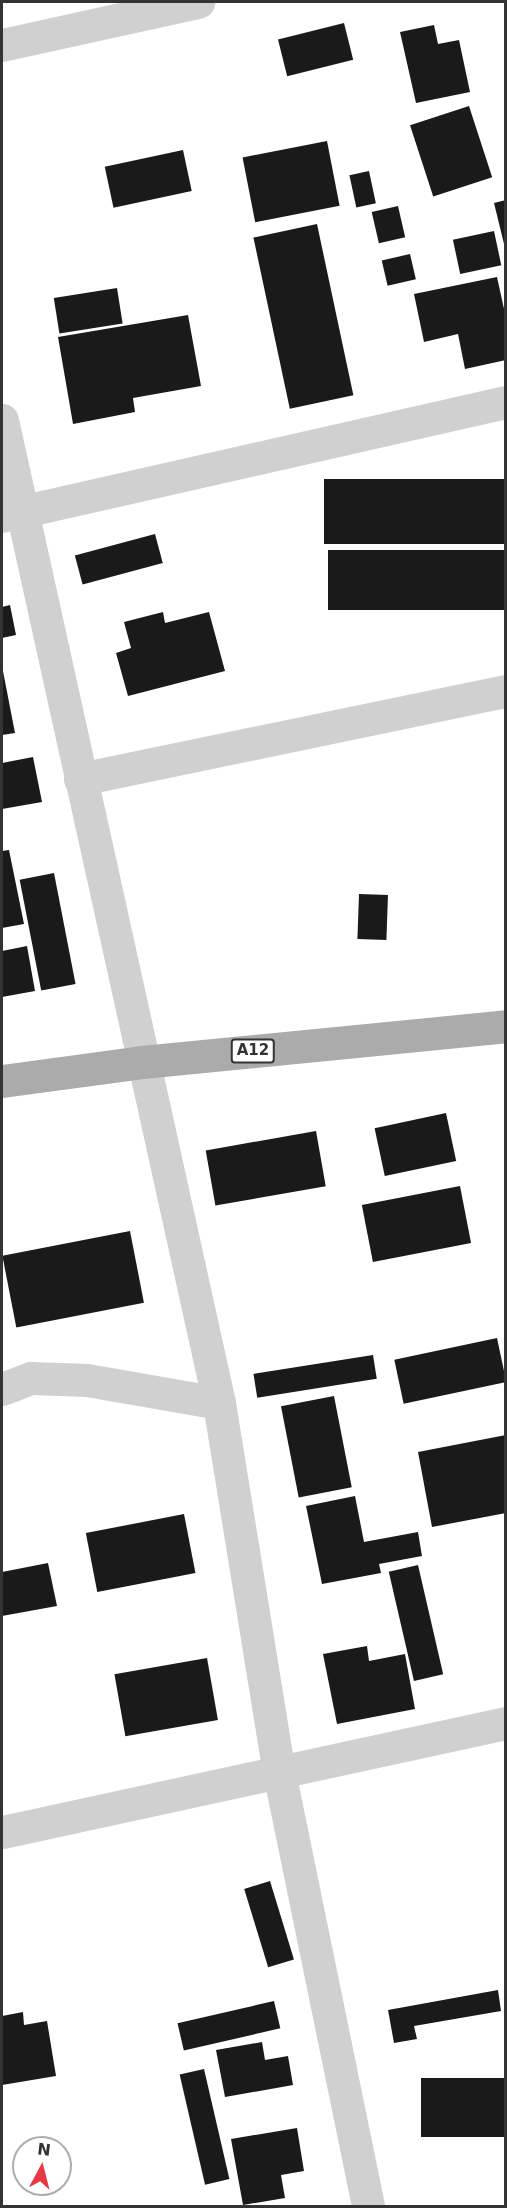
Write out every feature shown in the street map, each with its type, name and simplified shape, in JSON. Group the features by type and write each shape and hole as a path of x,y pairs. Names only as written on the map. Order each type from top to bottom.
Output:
{"main road":[{"name":"A12","path":"2,1081 142,1062 506,1026"}],"street":[{"path":"2,45 198,2"},
{"path":"12,514 506,402"},
{"path":"2,420 12,514 80,779 219,1403 279,1772 368,2206"},
{"path":"80,779 506,691"},
{"path":"2,1389 31,1378 87,1380 219,1403"},
{"path":"2,1832 506,1723"}],"building":[{"path":"344,23 353,60 287,76 278,39"},
{"path":"434,25 438,44 459,40 470,92 416,103 400,32"},
{"path":"469,106 492,177 433,196 410,125"},
{"path":"327,141 340,206 255,222 243,157"},
{"path":"183,150 192,191 113,208 105,167"},
{"path":"369,171 376,203 356,207 349,175"},
{"path":"506,200 506,248 505,248 494,203"},
{"path":"398,206 405,237 379,243 372,212"},
{"path":"317,224 353,395 290,409 253,238"},
{"path":"494,231 501,265 460,274 453,240"},
{"path":"410,254 416,279 388,286 382,261"},
{"path":"497,277 506,318 506,360 465,369 458,334 424,342 414,294"},
{"path":"117,288 123,324 59,334 54,298"},
{"path":"188,315 201,386 133,398 135,412 73,424 58,337"},
{"path":"324,479 506,479 506,544 324,544"},
{"path":"155,534 163,563 83,584 75,555"},
{"path":"328,550 506,550 506,610 328,610"},
{"path":"10,605 16,635 2,638 2,607"},
{"path":"163,612 165,623 209,612 225,671 128,696 116,653 131,648 124,622"},
{"path":"2,666 15,733 2,735"},
{"path":"33,757 42,802 2,809 2,763"},
{"path":"9,850 24,924 2,928 2,851"},
{"path":"54,873 76,984 41,991 20,880"},
{"path":"359,894 388,895 386,940 357,939"},
{"path":"27,946 35,991 2,997 2,951"},
{"path":"446,1113 456,1161 385,1176 375,1128"},
{"path":"316,1131 326,1186 215,1206 206,1150"},
{"path":"460,1186 471,1243 373,1262 362,1205"},
{"path":"130,1231 144,1303 16,1327 2,1256"},
{"path":"497,1338 506,1382 404,1404 394,1360"},
{"path":"373,1355 377,1379 257,1398 253,1374"},
{"path":"334,1396 352,1487 299,1498 281,1406"},
{"path":"506,1435 506,1513 432,1527 418,1452"},
{"path":"355,1496 364,1542 418,1532 422,1556 379,1564 381,1573 322,1584 306,1506"},
{"path":"184,1514 195,1573 97,1592 86,1533"},
{"path":"48,1563 57,1606 2,1616 2,1572"},
{"path":"418,1565 443,1674 414,1681 389,1572"},
{"path":"367,1646 369,1661 405,1654 415,1709 337,1724 323,1654"},
{"path":"207,1658 218,1720 125,1736 114,1674"},
{"path":"270,1881 294,1959 268,1967 244,1889"},
{"path":"498,1990 501,2011 414,2026 417,2039 394,2043 388,2010"},
{"path":"274,2001 280,2028 184,2051 178,2023"},
{"path":"23,2012 24,2025 47,2021 56,2076 2,2085 2,2016"},
{"path":"262,2042 265,2060 288,2056 293,2085 225,2097 216,2050"},
{"path":"204,2069 229,2179 205,2185 180,2075"},
{"path":"421,2078 506,2078 506,2137 421,2137"},
{"path":"297,2128 304,2171 281,2175 285,2198 243,2205 231,2139"}]}
